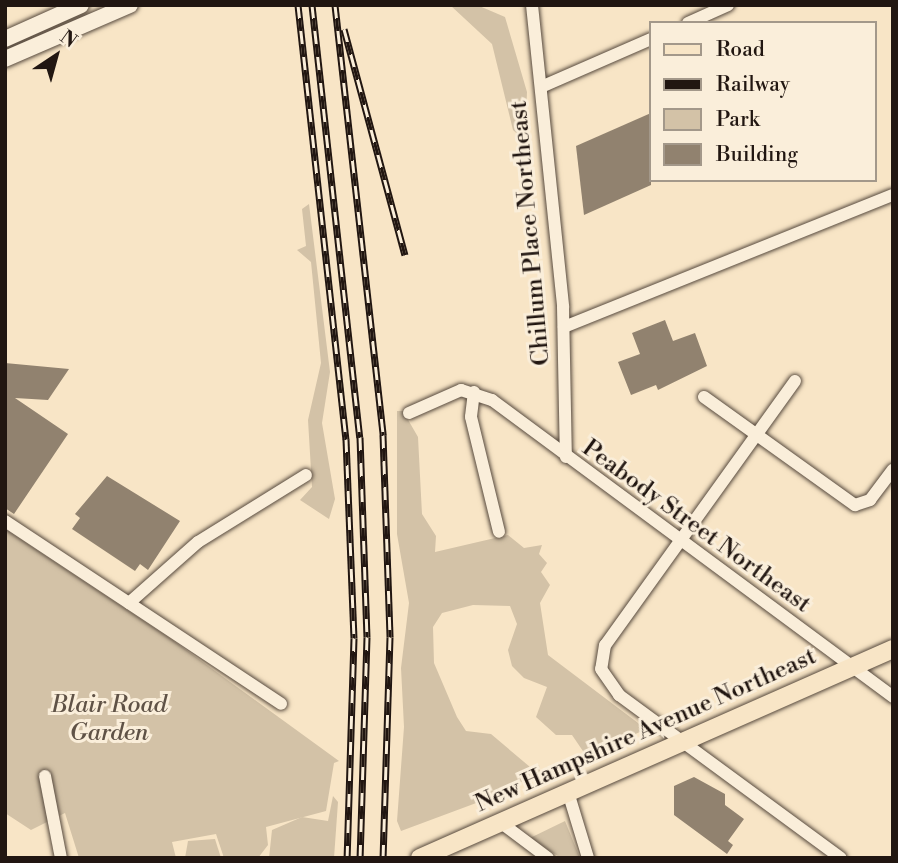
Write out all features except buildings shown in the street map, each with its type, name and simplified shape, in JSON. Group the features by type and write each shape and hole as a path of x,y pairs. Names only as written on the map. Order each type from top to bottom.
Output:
{"main road":[{"name":"New Hampshire Avenue Northeast","path":"420,858 893,649"}],"street":[{"path":"5,39 81,5"},
{"path":"6,59 130,5"},
{"name":"Chillum Place Northeast","path":"533,5 564,327 566,457"},
{"path":"692,21 728,5"},
{"path":"541,87 650,39"},
{"path":"564,327 893,195"},
{"path":"795,381 605,645 602,676 615,692 841,858"},
{"path":"409,413 461,390 474,392 471,417 499,532"},
{"name":"Peabody Street Northeast","path":"474,392 893,697"},
{"path":"704,397 855,505 870,500 893,470"},
{"path":"129,604 198,542 306,475"},
{"path":"5,521 281,704"},
{"path":"45,776 61,858"},
{"path":"568,792 588,858"},
{"path":"500,822 548,858"}],"green space":[{"path":"450,5 477,5 505,17 527,92 525,141 513,130 492,44"},
{"path":"309,204 330,372 322,423 335,499 329,519 300,500 312,487 308,420 321,363 311,262 297,250 306,246 302,209"},
{"path":"397,411 403,411 418,437 422,514 436,536 435,552 508,535 524,548 542,545 539,554 547,563 541,572 550,585 540,603 548,655 646,729 587,757 572,735 556,735 536,717 547,687 524,678 512,666 508,650 517,624 510,606 473,605 442,613 433,627 434,663 457,717 466,731 491,734 530,767 539,765 540,772 495,796 401,831 397,821 404,727 401,668 409,603 397,534"},
{"name":"Blair Road Garden","path":"5,529 171,639 339,761 334,763 326,811 266,827 268,845 258,858 224,858 216,834 172,842 176,858 79,858 65,813 31,830 5,813"},
{"path":"333,796 338,802 334,858 269,858 272,830 302,817 328,821"},
{"path":"565,821 580,858 561,858 530,838"},
{"path":"215,839 221,858 185,858 188,841"}],"railway":[{"path":"298,5 346,439 354,638 347,858"},
{"path":"312,5 360,437 367,637 360,858"},
{"path":"335,5 383,435 390,637 383,858"},
{"path":"344,29 405,255"}]}
